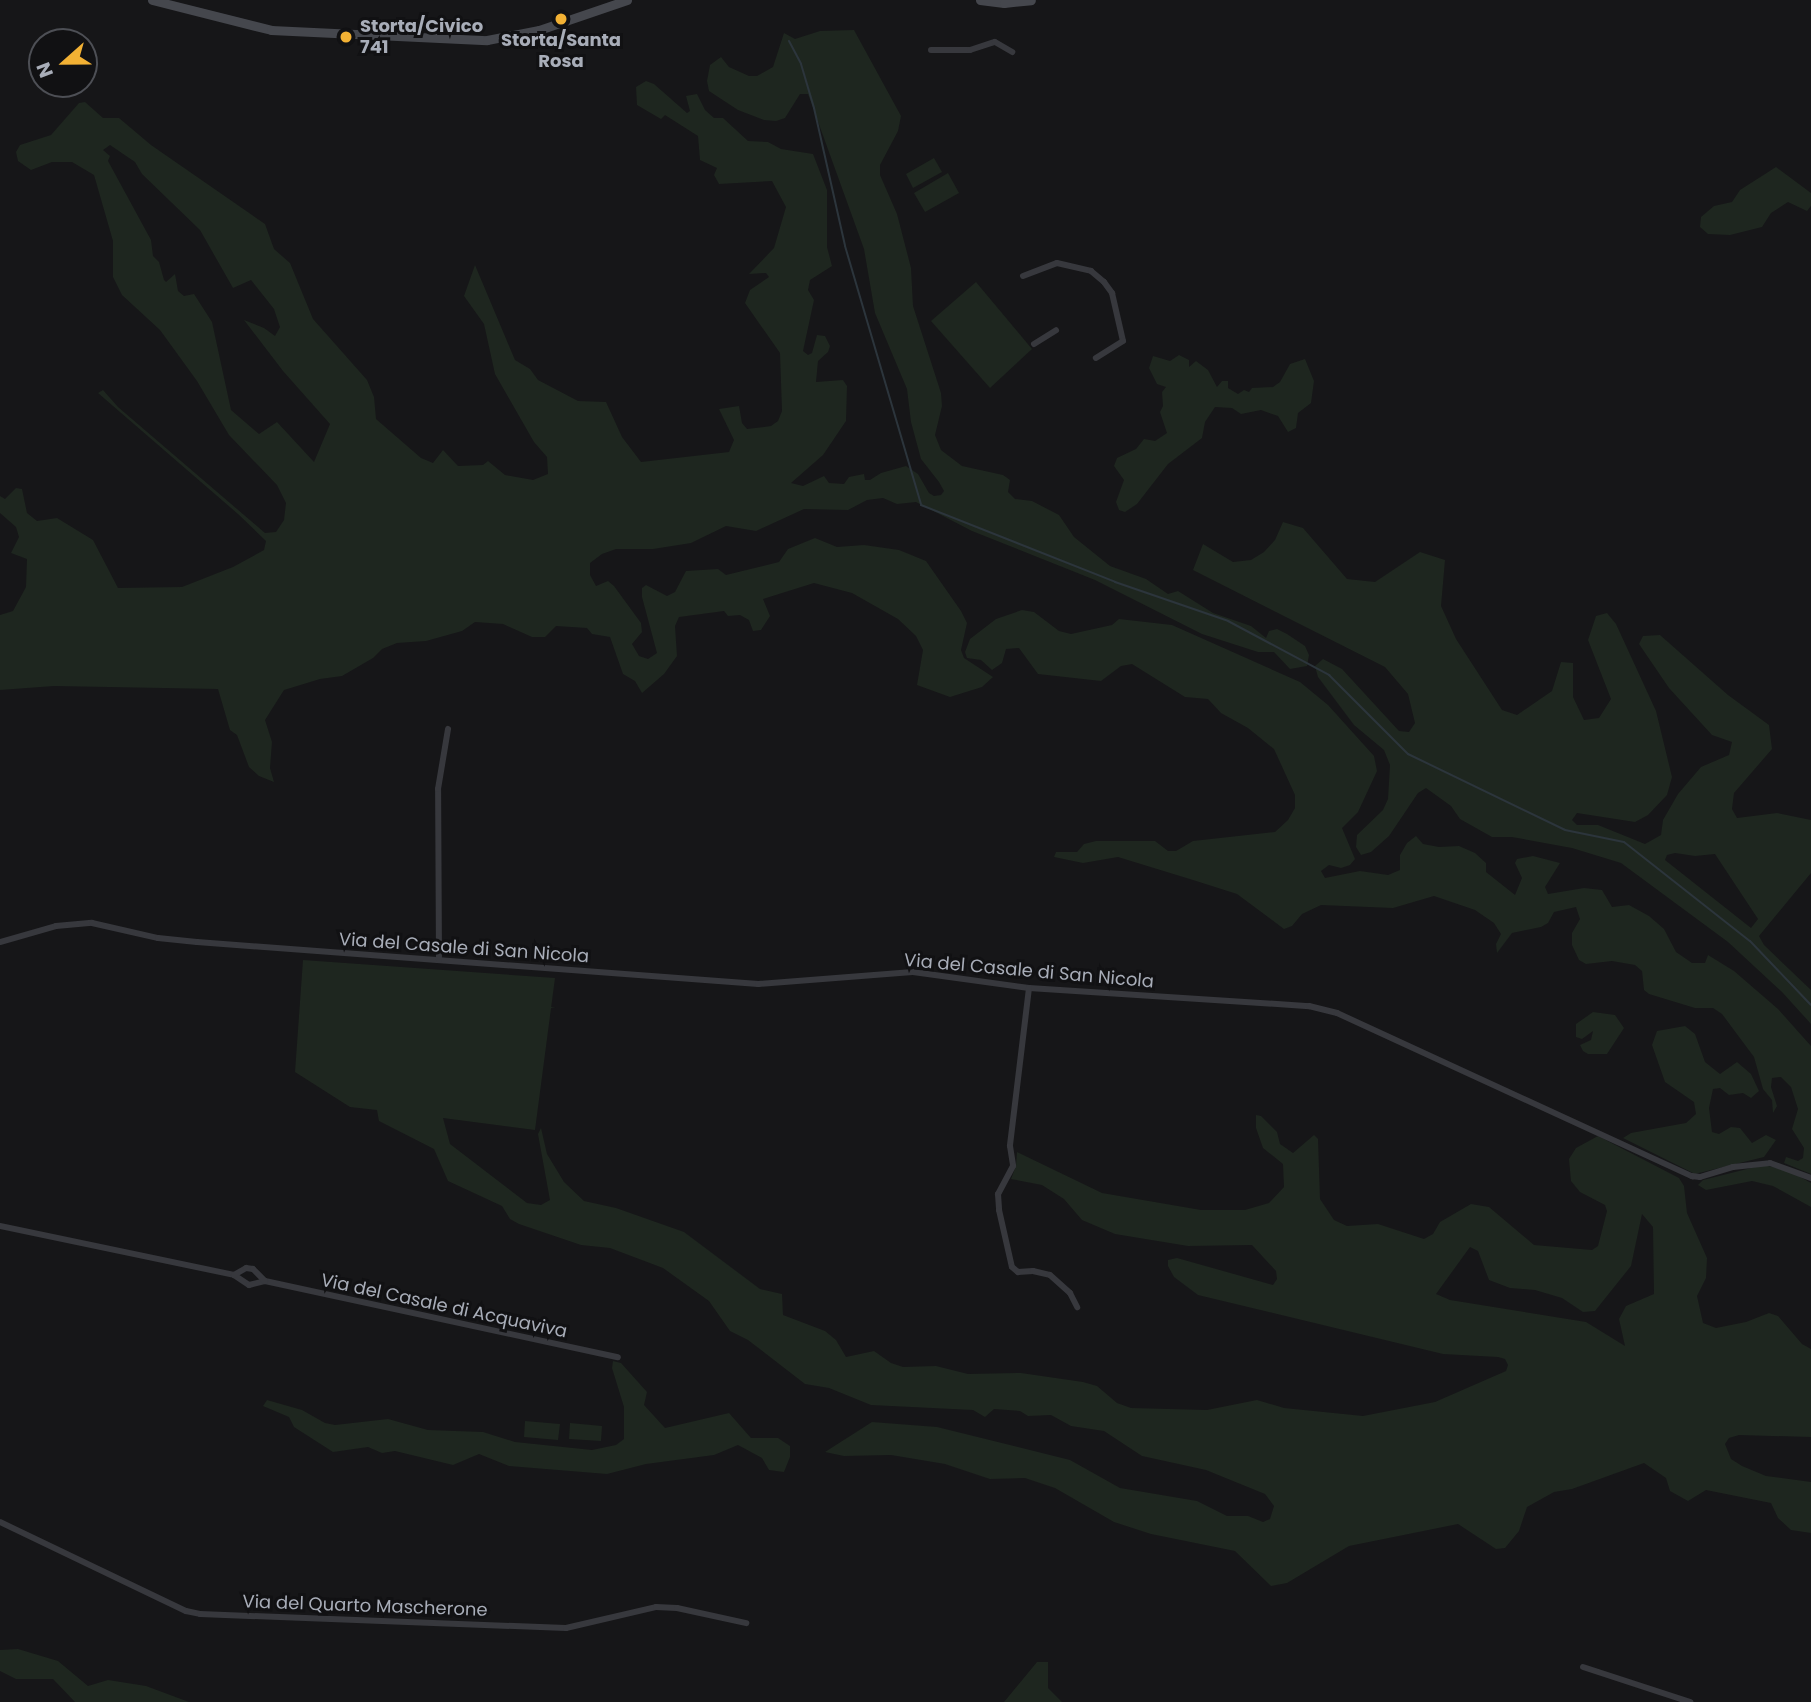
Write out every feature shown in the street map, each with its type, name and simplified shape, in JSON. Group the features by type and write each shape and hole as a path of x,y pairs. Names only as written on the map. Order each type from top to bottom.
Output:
{"main road":[{"path":"152,0 271,30 487,40 539,30 627,0"},
{"path":"979,0 1004,3 1031,0"}],"street":[{"path":"931,50 971,50 995,42 1012,52"},
{"path":"1023,276 1057,263 1091,271 1104,282 1112,293 1123,341 1096,358"},
{"path":"1034,344 1056,330"},
{"path":"439,960 438,789 449,729"},
{"name":"Via del Casale di San Nicola","path":"0,942 56,926 92,923 177,940 758,984 913,972 1029,988 1309,1006 1337,1013 1692,1177 1700,1178 1732,1167 1770,1163 1811,1178"},
{"path":"1029,988 1010,1146 1013,1166 998,1194 999,1210 1012,1268 1018,1272 1050,1275 1070,1293 1077,1307"},
{"name":"Via del Casale di Acquaviva","path":"0,1226 234,1275 249,1286 265,1281 618,1357"},
{"name":"Via del Casale di Acquaviva","path":"234,1275 246,1268 253,1269 265,1281"},
{"name":"Via del Quarto Mascherone","path":"0,1522 186,1611 200,1614 566,1628 667,1607 746,1623"},
{"path":"1583,1667 1690,1702"}],"shaded area":[{"path":"854,30 901,116 898,131 880,165 880,175 897,214 911,268 913,306 941,393 942,406 935,435 941,450 962,466 1003,475 1010,480 1008,492 1015,499 1032,501 1059,515 1074,537 1110,566 1146,579 1168,594 1178,591 1213,613 1251,626 1266,638 1269,631 1277,629 1287,634 1305,646 1309,655 1307,666 1290,669 1274,652 1258,652 1202,634 1095,580 972,531 916,502 897,504 883,498 867,500 848,510 804,509 756,531 726,526 691,543 653,549 616,549 602,554 590,563 590,575 596,586 608,581 614,586 641,623 642,632 632,644 639,656 648,659 657,653 642,597 642,588 646,585 667,596 675,592 686,571 718,569 726,575 779,562 788,549 815,538 837,547 864,545 899,550 926,561 961,611 967,623 961,650 964,658 993,677 982,687 950,697 917,685 923,650 916,636 898,619 852,593 814,583 763,599 770,616 761,630 753,631 749,620 740,615 728,616 724,611 679,617 675,626 677,656 664,674 642,693 635,681 623,674 610,637 592,634 587,628 556,626 545,637 532,637 503,624 475,622 462,631 426,641 397,643 382,649 373,658 342,676 320,679 284,690 265,720 272,742 270,768 274,782 259,776 249,767 237,735 230,730 218,689 54,686 0,690 0,615 13,611 26,587 27,559 11,553 19,537 16,527 0,513 0,496 5,499 16,488 22,489 27,513 37,521 57,518 93,540 118,588 182,587 233,567 264,550 266,541 98,393 103,390 118,407 265,533 276,532 284,520 286,503 277,485 229,435 197,381 160,330 122,295 113,277 113,241 94,175 72,162 52,162 31,170 18,161 16,152 20,145 51,135 79,103 85,102 103,118 119,118 151,145 265,224 274,249 290,263 313,319 367,380 374,397 376,419 421,458 433,463 443,450 458,466 483,465 488,461 505,475 533,480 548,474 547,457 534,442 495,374 484,324 464,296 475,265 515,360 530,369 538,380 578,401 606,402 622,437 641,462 729,452 734,440 719,409 739,406 742,423 747,429 771,426 778,421 782,411 780,353 745,303 750,290 769,277 766,273 749,274 774,248 786,207 772,181 719,184 714,175 717,168 700,160 698,136 665,115 661,119 637,105 636,87 646,81 654,84 687,113 690,111 686,96 697,94 705,110 714,118 723,118 748,141 768,142 781,149 813,154 827,190 827,247 832,266 810,280 808,290 814,300 803,351 808,355 812,353 817,335 825,336 830,346 828,352 818,361 816,382 843,380 847,386 846,421 823,455 791,483 803,486 824,476 829,483 844,484 849,477 864,474 865,480 870,480 881,473 906,466 918,474 929,493 934,496 941,495 944,491 939,482 921,459 911,422 907,389 875,313 864,249 808,94 800,94 785,118 776,121 764,120 738,110 709,91 707,81 710,65 721,57 729,67 749,76 757,76 773,67 784,33 795,39 820,31","holes":["110,145 135,162 142,174 200,230 233,288 251,280 274,309 280,327 275,336 244,320 283,371 330,424 314,462 277,422 259,434 231,410 212,322 194,294 184,296 178,291 175,274 166,282 164,280 159,262 153,256 151,240 108,161 110,156 103,150"]},
{"path":"934,158 942,172 913,188 906,174"},
{"path":"1776,167 1811,193 1811,206 1807,211 1788,202 1771,213 1762,227 1730,235 1708,234 1700,227 1701,217 1714,206 1732,202 1740,190"},
{"path":"948,173 959,193 925,212 914,193"},
{"path":"976,282 1032,349 990,388 931,321"},
{"path":"1179,355 1189,360 1189,367 1196,361 1208,370 1217,387 1222,381 1228,381 1228,388 1238,394 1244,390 1249,392 1252,388 1273,387 1280,382 1290,364 1305,359 1314,381 1311,403 1298,413 1296,428 1288,432 1278,416 1261,410 1241,414 1232,408 1215,407 1205,422 1202,438 1168,464 1137,504 1125,512 1119,510 1116,502 1124,480 1114,466 1117,458 1136,449 1144,439 1155,441 1167,433 1160,412 1163,406 1162,392 1166,387 1157,384 1149,368 1153,356 1170,361"},
{"path":"1283,522 1303,528 1347,579 1375,582 1420,552 1445,560 1441,606 1456,639 1502,710 1517,715 1552,691 1561,662 1573,663 1573,697 1584,720 1599,718 1611,699 1588,640 1596,616 1607,613 1616,624 1656,711 1672,777 1667,795 1648,815 1635,822 1577,813 1572,820 1577,825 1598,825 1645,844 1661,835 1663,820 1678,794 1701,767 1729,755 1732,742 1712,735 1669,688 1639,644 1643,636 1660,635 1728,695 1769,725 1772,749 1734,793 1732,809 1737,818 1777,813 1811,820 1811,873 1759,936 1764,945 1811,990 1811,1024 1782,992 1728,942 1621,863 1572,848 1512,837 1492,837 1460,819 1451,806 1426,788 1418,793 1389,836 1371,852 1361,855 1356,847 1357,835 1383,810 1388,799 1390,765 1384,750 1354,725 1318,677 1315,666 1323,659 1342,669 1399,731 1409,732 1415,723 1408,694 1385,667 1193,570 1203,544 1233,562 1251,560 1264,552 1275,540","holes":["1675,853 1695,856 1715,854 1758,919 1751,928 1665,860 1667,855"]},
{"path":"1022,610 1034,612 1059,631 1071,634 1112,625 1119,619 1172,625 1300,682 1328,705 1374,756 1377,771 1358,812 1342,828 1355,859 1350,865 1341,868 1329,865 1321,871 1325,878 1360,871 1388,875 1400,870 1400,855 1407,843 1416,836 1423,844 1439,847 1459,846 1475,853 1486,863 1486,872 1515,895 1522,878 1515,863 1517,859 1533,856 1560,863 1545,887 1548,894 1584,888 1602,890 1612,907 1629,905 1649,916 1664,929 1676,952 1692,963 1705,963 1708,955 1734,971 1778,1009 1811,1046 1811,1174 1784,1163 1786,1157 1798,1161 1803,1158 1804,1148 1792,1129 1798,1109 1791,1087 1781,1077 1772,1078 1771,1087 1777,1106 1773,1113 1772,1100 1763,1089 1754,1057 1722,1014 1713,1008 1695,1008 1649,994 1644,990 1642,971 1635,965 1612,961 1586,964 1579,960 1572,945 1572,933 1580,919 1576,907 1554,912 1548,923 1541,927 1512,933 1497,953 1496,944 1501,934 1494,923 1475,910 1434,896 1393,908 1321,905 1302,914 1292,926 1284,929 1237,894 1193,880 1118,857 1083,863 1054,857 1056,852 1077,852 1084,844 1096,841 1155,841 1168,851 1176,851 1193,841 1275,832 1288,820 1295,808 1295,795 1274,749 1248,728 1221,713 1208,699 1185,697 1132,664 1121,666 1101,681 1038,674 1019,648 1006,649 1002,663 992,670 981,660 967,658 965,652 970,639 996,619"},
{"path":"303,960 555,978 535,1130 443,1118 450,1144 527,1203 541,1205 550,1200 538,1134 541,1128 547,1154 564,1182 584,1201 616,1208 684,1232 760,1289 782,1294 783,1315 825,1331 836,1340 846,1357 874,1351 891,1363 903,1367 936,1366 968,1374 1021,1373 1083,1382 1097,1386 1117,1403 1131,1408 1207,1410 1257,1400 1284,1408 1363,1416 1435,1402 1506,1371 1508,1365 1505,1359 1498,1357 1443,1354 1198,1295 1174,1277 1168,1260 1177,1258 1273,1285 1277,1279 1276,1271 1252,1245 1188,1246 1115,1234 1082,1220 1064,1199 1042,1185 1011,1179 1017,1152 1102,1193 1201,1210 1245,1210 1269,1203 1284,1187 1283,1164 1263,1148 1256,1128 1256,1115 1261,1116 1277,1132 1280,1144 1293,1153 1314,1135 1318,1139 1320,1199 1334,1220 1347,1226 1378,1224 1424,1239 1433,1234 1440,1222 1471,1204 1489,1207 1534,1245 1592,1250 1598,1246 1607,1211 1605,1205 1580,1192 1571,1181 1569,1159 1576,1148 1598,1136 1679,1178 1684,1186 1687,1213 1707,1258 1706,1278 1697,1296 1703,1323 1716,1328 1746,1322 1769,1313 1778,1316 1802,1344 1811,1349 1811,1437 1739,1435 1729,1438 1725,1444 1731,1459 1742,1466 1766,1476 1811,1482 1811,1533 1791,1530 1778,1518 1771,1503 1706,1490 1688,1501 1670,1491 1666,1478 1644,1463 1572,1489 1554,1492 1527,1507 1519,1531 1505,1548 1496,1549 1458,1524 1349,1546 1287,1583 1271,1586 1235,1551 1151,1534 1114,1522 1055,1488 1025,1478 990,1479 945,1464 891,1455 844,1456 825,1452 872,1422 937,1427 1070,1460 1120,1488 1197,1501 1227,1516 1248,1516 1263,1522 1270,1519 1274,1506 1265,1494 1206,1470 1142,1456 1104,1431 1071,1426 1051,1415 1028,1416 1020,1411 994,1409 985,1417 973,1410 871,1405 829,1388 805,1384 748,1340 730,1331 709,1301 663,1268 610,1248 581,1245 519,1224 510,1219 502,1206 448,1181 434,1149 379,1121 377,1110 350,1107 295,1072","holes":["1642,1214 1653,1227 1654,1294 1626,1306 1619,1319 1625,1346 1586,1322 1450,1300 1436,1294 1470,1247 1478,1251 1489,1280 1510,1288 1535,1290 1562,1298 1583,1312 1595,1311 1631,1266"]},
{"path":"1593,1012 1615,1015 1624,1028 1607,1054 1588,1054 1583,1051 1580,1045 1591,1040 1593,1031 1582,1039 1576,1037 1576,1024"},
{"path":"1685,1026 1695,1034 1705,1062 1720,1074 1737,1062 1751,1074 1759,1091 1751,1098 1743,1093 1729,1095 1720,1088 1713,1089 1709,1108 1712,1132 1719,1134 1731,1127 1740,1128 1752,1143 1766,1135 1776,1140 1764,1157 1695,1174 1623,1138 1631,1133 1686,1123 1696,1114 1694,1102 1665,1082 1652,1045 1657,1031"},
{"path":"1763,1165 1788,1170 1811,1183 1811,1207 1773,1186 1752,1181 1706,1190 1698,1185 1703,1180"},
{"path":"613,1361 621,1363 647,1392 644,1405 665,1428 729,1413 751,1438 778,1438 790,1446 790,1457 784,1472 769,1470 762,1458 738,1445 714,1455 646,1464 607,1474 509,1466 479,1454 453,1465 395,1451 382,1453 368,1447 333,1452 294,1427 289,1417 263,1406 267,1400 302,1410 325,1423 335,1425 388,1419 428,1430 483,1432 515,1442 592,1450 616,1445 624,1439 624,1407 612,1368"},
{"path":"525,1421 560,1424 558,1440 524,1437"},
{"path":"570,1423 602,1426 601,1441 569,1439"},
{"path":"18,1649 58,1661 88,1686 108,1680 146,1686 189,1702 75,1702 53,1679 16,1679 0,1671 0,1650"},
{"path":"1037,1662 1048,1662 1048,1688 1062,1702 1004,1702"}],"waterway":[{"path":"789,41 801,64 814,108 845,246 921,505 1115,582 1228,621 1329,675 1408,754 1565,830 1624,842 1750,941 1811,1005"}],"place":[{"name":"Storta/Santa Rosa","path":"561,19"},
{"name":"Storta/Civico 741","path":"346,37"}]}
